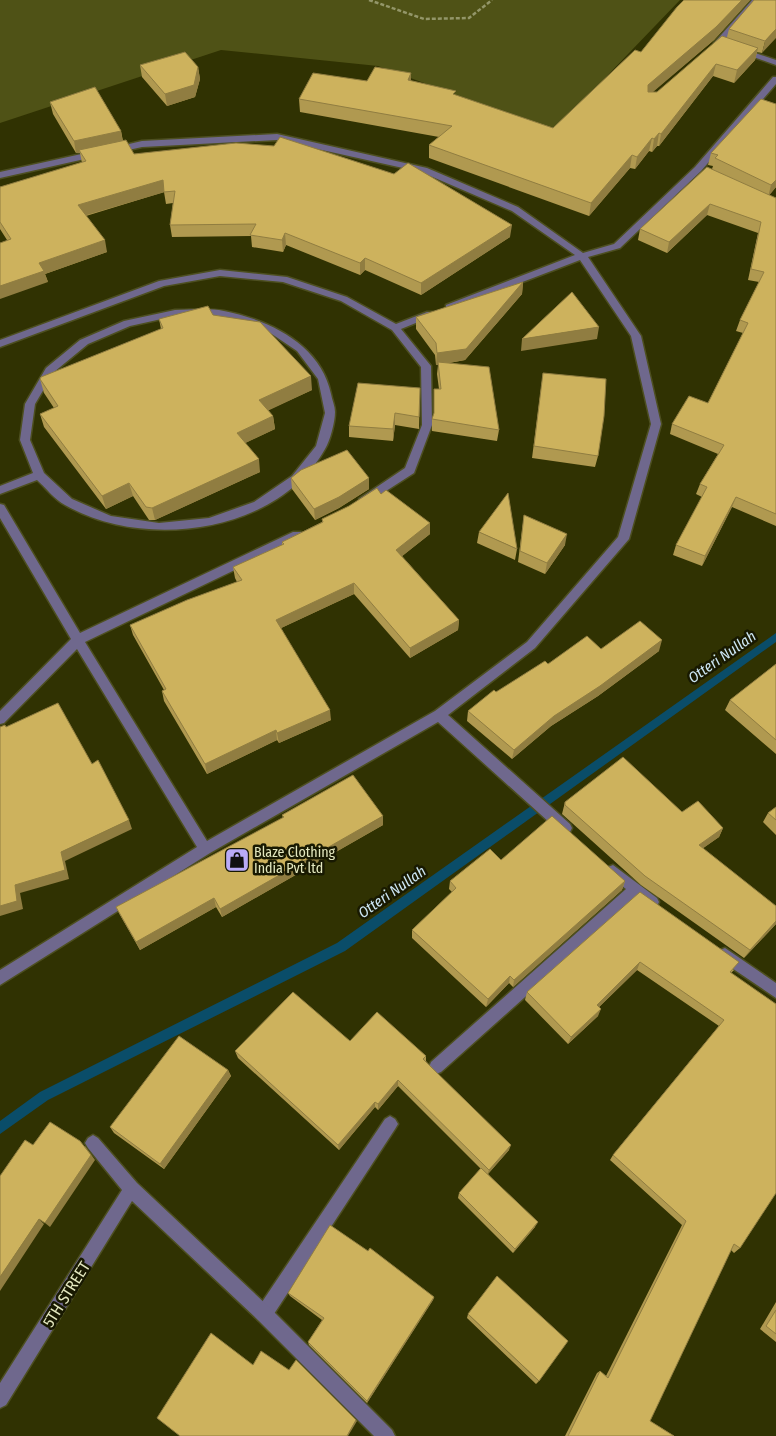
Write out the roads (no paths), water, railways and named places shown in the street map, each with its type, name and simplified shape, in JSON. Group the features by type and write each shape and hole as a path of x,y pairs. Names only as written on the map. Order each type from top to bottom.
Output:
{"street":[{"path":"710,50 756,0"},
{"path":"718,43 776,63"},
{"path":"395,328 582,256 617,246 702,171 776,79"},
{"path":"0,175 142,144 277,137 424,170 515,209 582,256 636,336 656,424 623,539 531,645 438,715 205,849 0,978"},
{"path":"0,344 162,283 220,273 284,279 344,299 395,328 426,366 427,425 410,470 352,508"},
{"path":"175,313 223,314 266,326 301,348 323,378 330,413 320,447 296,479 258,505 210,522 159,527 109,520 68,502 39,475 26,440 30,404 50,370 84,342 127,322 175,313"},
{"path":"0,490 39,475"},
{"path":"0,508 205,849"},
{"path":"0,719 78,640 309,530"},
{"path":"438,715 579,840"},
{"path":"600,859 635,890 666,913"},
{"path":"436,1066 635,890"},
{"path":"713,946 776,991"},
{"path":"264,1314 390,1124"},
{"path":"93,1143 131,1189 264,1314 386,1436"},
{"name":"5TH STREET","path":"0,1399 131,1189"}],"waterway":[{"name":"Otteri Nullah","path":"0,1128 44,1096 341,947 776,637"}],"place":[{"name":"Blaze Clothing India Pvt ltd","path":"237,860"}]}
